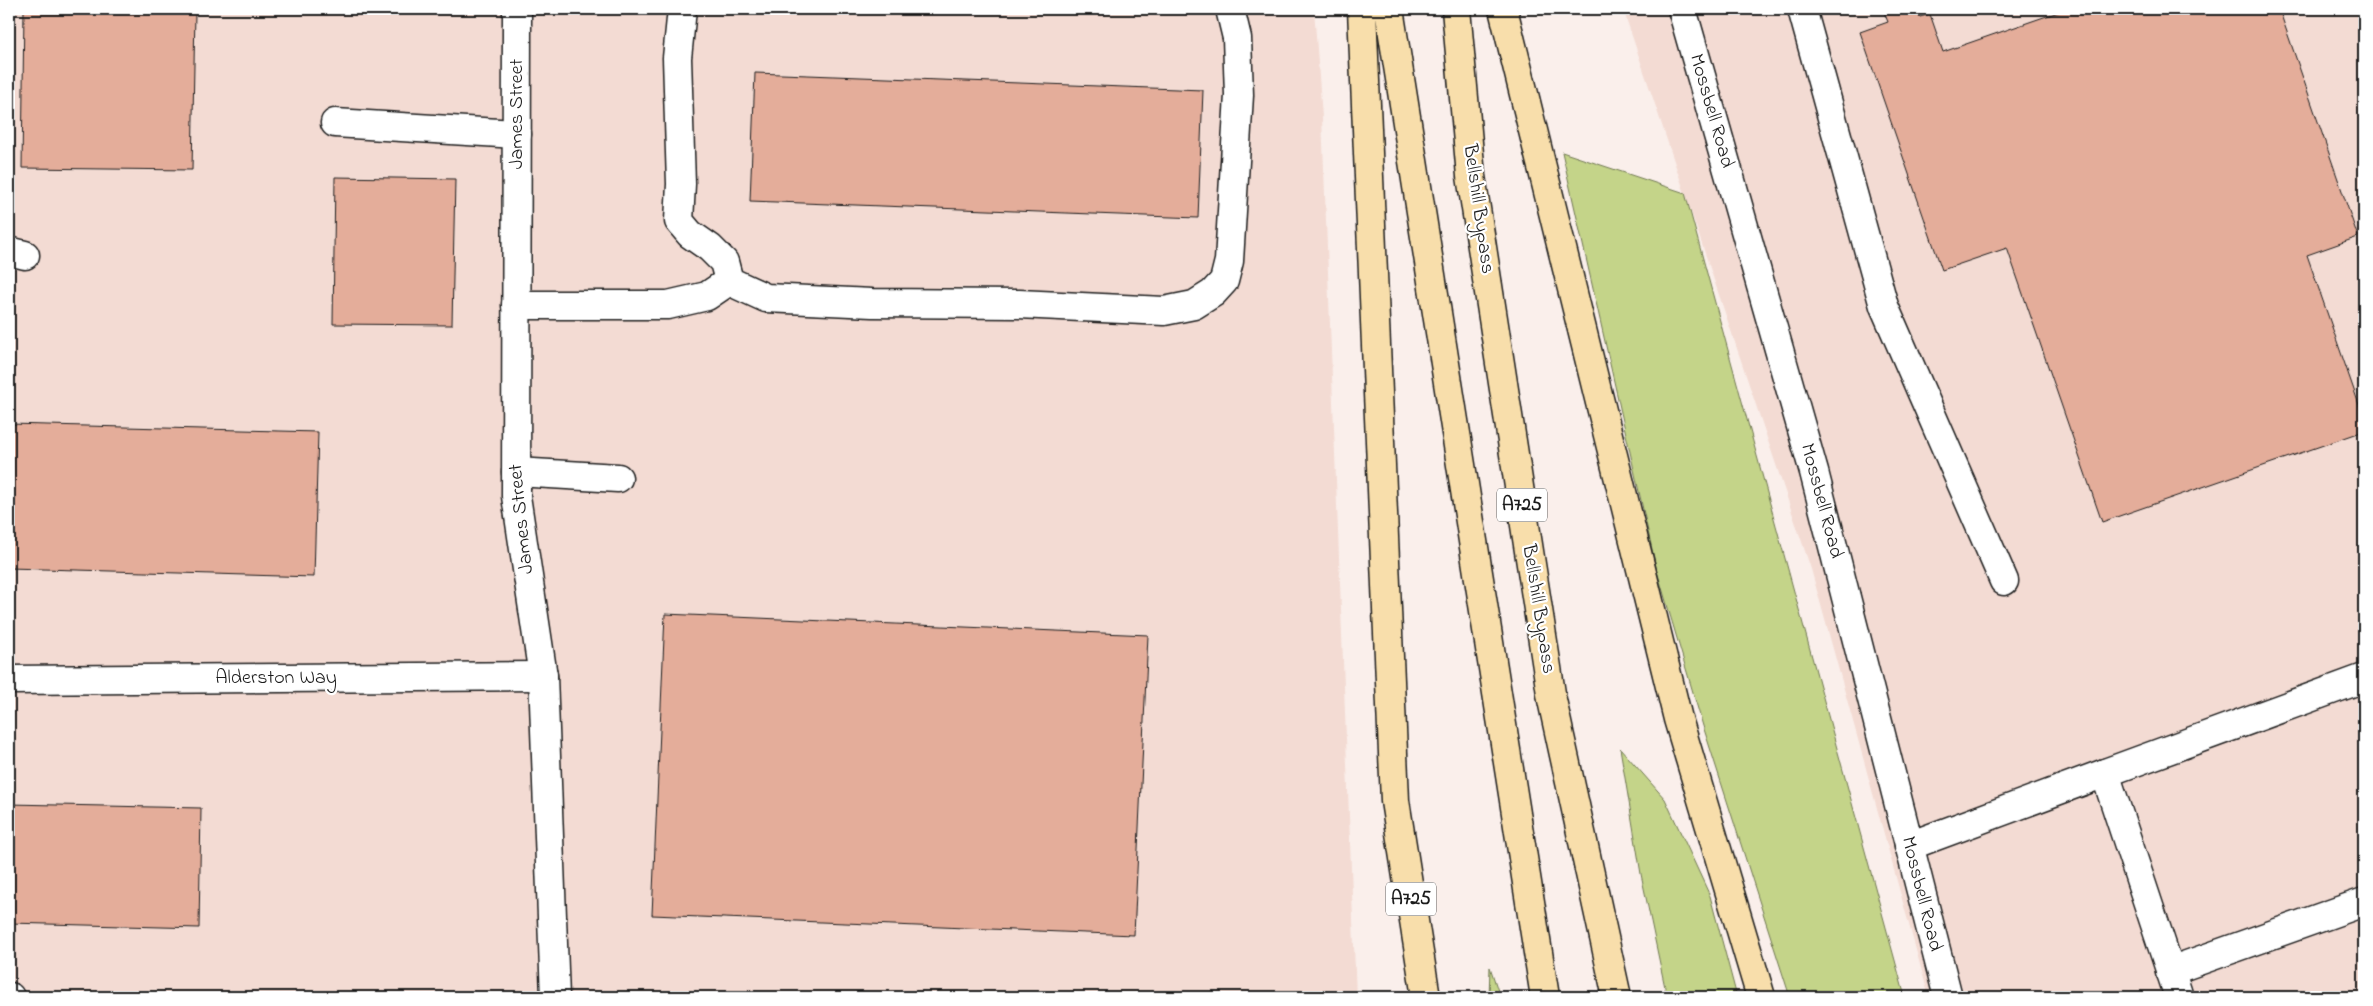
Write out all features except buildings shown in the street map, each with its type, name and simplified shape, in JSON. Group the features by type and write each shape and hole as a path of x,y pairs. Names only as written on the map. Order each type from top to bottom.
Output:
{"highway":[{"name":"A725","path":"1362,9 1395,801 1426,997"},
{"name":"A725","path":"1389,9 1545,997"},
{"name":"Bellshill Bypass","path":"1456,9 1471,176 1552,700 1617,997"},
{"path":"1503,9 1678,719 1760,997"}],"street":[{"name":"James Street","path":"517,9 516,496 543,676 555,997"},
{"path":"682,9 677,58 681,154 679,221 690,234 710,248 724,262 729,281"},
{"path":"729,281 766,298 810,301 1019,304 1164,311 1194,305 1213,293 1224,281 1229,261 1239,95 1237,38 1230,9"},
{"name":"Mossbell Road","path":"1682,9 1814,472 1948,997"},
{"path":"1802,9 1884,306 2004,580"},
{"path":"335,123 517,134"},
{"path":"516,305 668,305 707,296 729,281"},
{"path":"516,472 618,478"},
{"name":"Alderston Way","path":"9,680 543,676"},
{"path":"1909,846 2364,678"},
{"path":"2104,773 2179,997"},
{"path":"2170,971 2364,902"}],"shaded area":[{"path":"9,9 1314,9 1322,117 1356,997 9,997"},
{"path":"1623,9 2364,9 2364,997 1929,997 1811,569"}],"green space":[{"path":"1562,152 1685,193 1905,997 1790,997 1703,726 1657,571"},
{"path":"1620,748 1665,799 1710,896 1737,997 1667,997 1641,874"},
{"path":"1490,967 1500,997 1489,997"}]}
